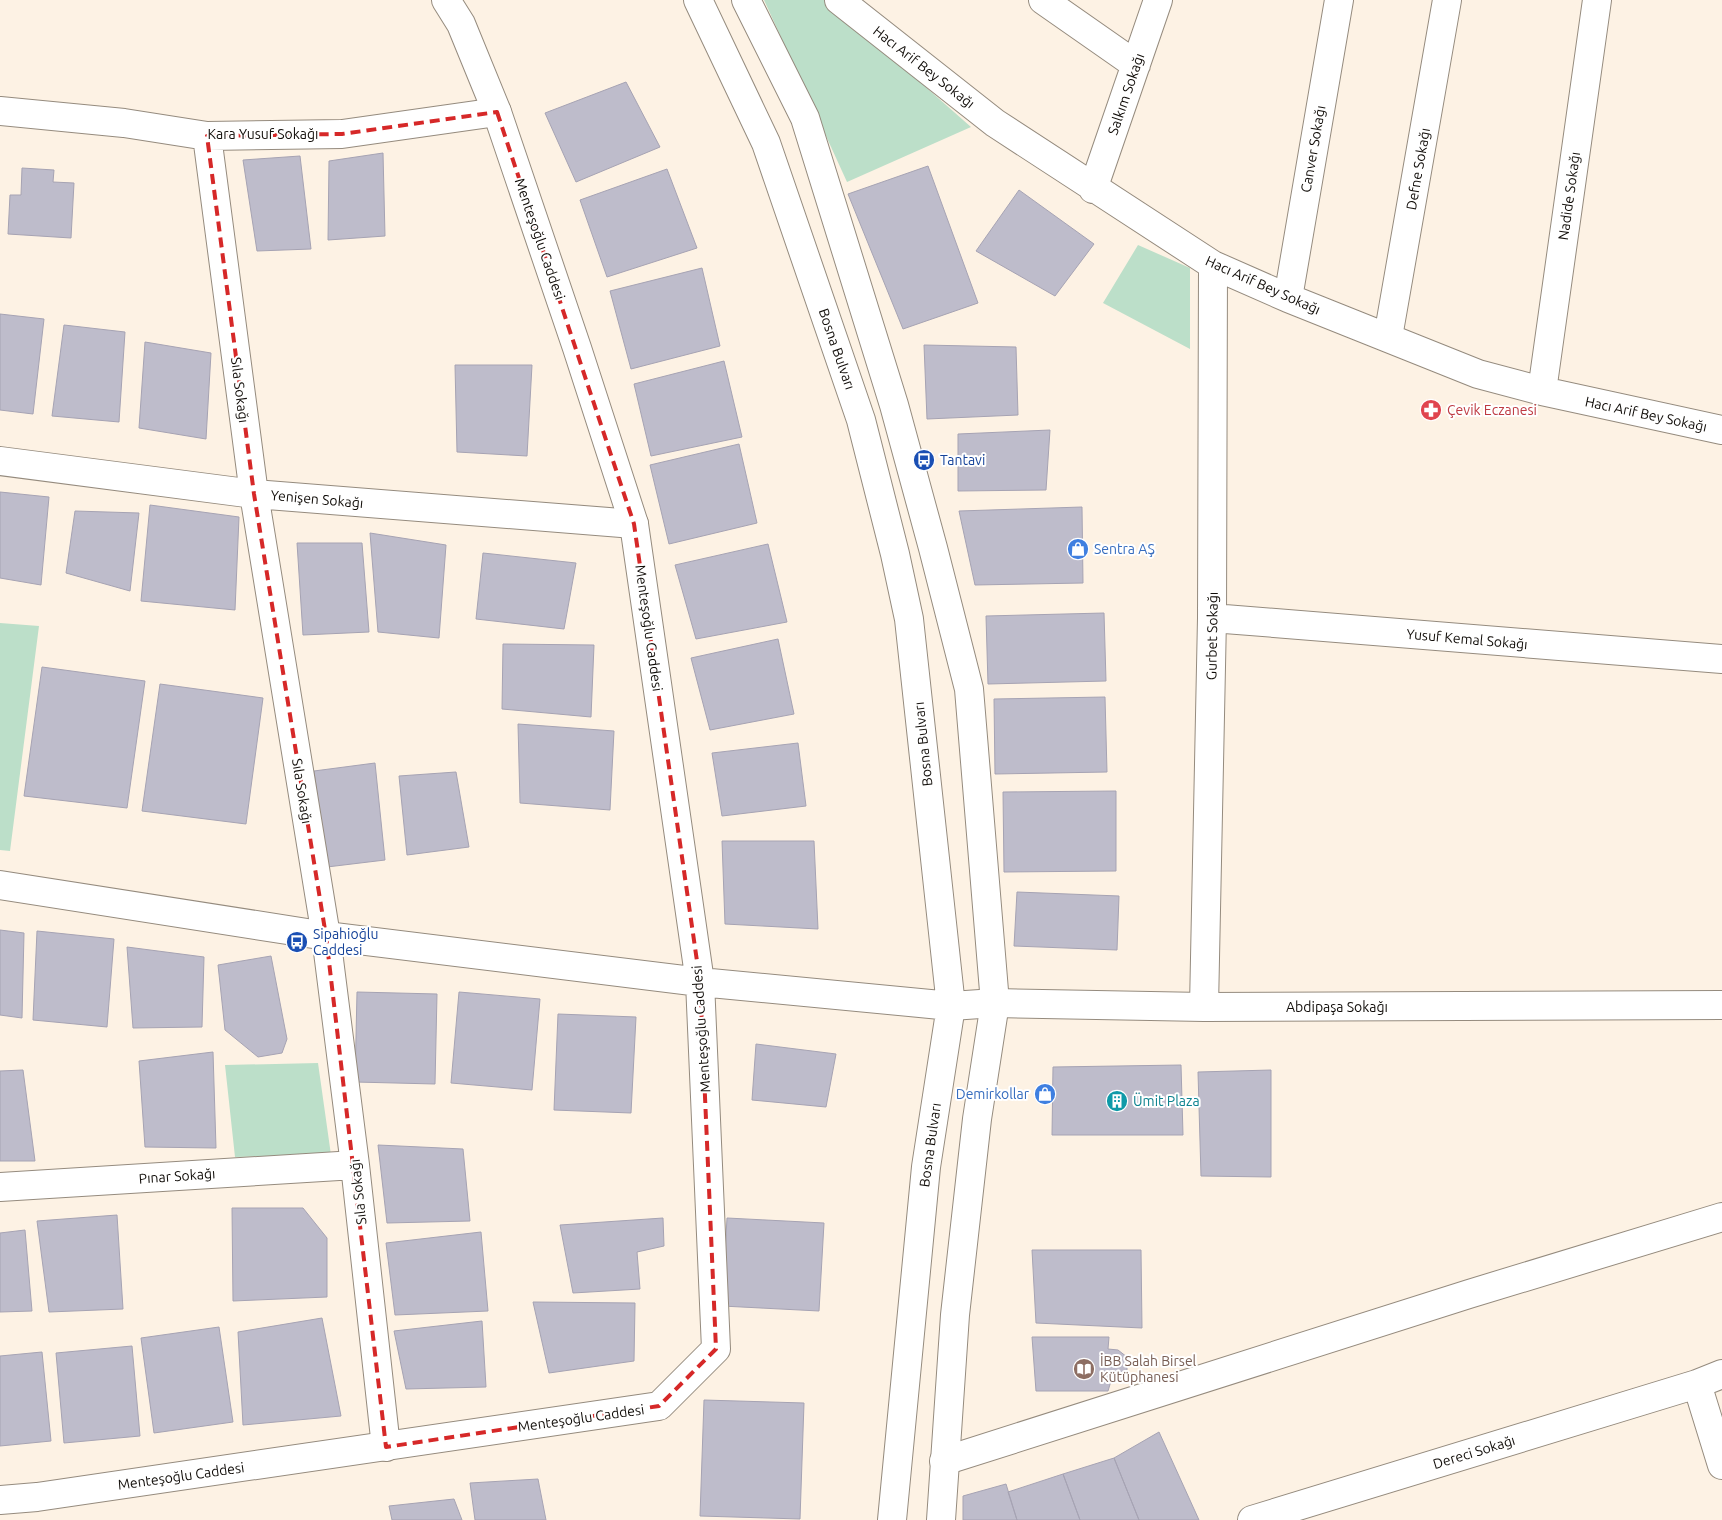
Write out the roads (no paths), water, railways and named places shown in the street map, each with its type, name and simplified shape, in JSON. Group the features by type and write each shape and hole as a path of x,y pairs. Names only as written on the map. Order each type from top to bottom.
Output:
{"street":[{"name":"Menteşoğlu Caddesi","path":"0,1500 37,1497 659,1406 716,1349 700,982 634,524 497,112 461,24 446,0"},
{"name":"Bosna Bulvarı","path":"698,0 766,143 861,420 895,554 909,619 951,1006 926,1166 892,1520"},
{"path":"746,0 805,118 894,405 969,689 995,1003 977,1119 955,1315 941,1520"},
{"name":"Hacı Arif Bey Sokağı","path":"839,0 995,123 1093,189 1213,265 1288,298 1478,374 1542,391 1722,430"},
{"path":"1043,0 1129,62 1136,65"},
{"name":"Salkım Sokağı","path":"1093,189 1158,0"},
{"name":"Canver Sokağı","path":"1288,298 1339,0"},
{"name":"Defne Sokağı","path":"1388,337 1447,0"},
{"name":"Nadide Sokağı","path":"1542,391 1597,0"},
{"name":"Kara Yusuf Sokağı","path":"0,111 124,122 207,136 342,134 497,112"},
{"name":"Sıla Sokağı","path":"207,136 254,494 326,936 355,1165 386,1447"},
{"name":"Gurbet Sokağı","path":"1204,1007 1212,618 1213,265"},
{"name":"Yenişen Sokağı","path":"0,461 254,494 634,524"},
{"name":"Yusuf Kemal Sokağı","path":"1212,618 1722,659"},
{"name":"Abdipaşa Sokağı","path":"0,885 326,936 700,982 951,1006 995,1003 1204,1007 1722,1005"},
{"name":"Pınar Sokağı","path":"0,1187 355,1165"},
{"path":"944,1461 1460,1297 1722,1217"},
{"name":"Dereci Sokağı","path":"1252,1520 1697,1384 1722,1374"},
{"path":"1697,1384 1722,1465"}],"place":[{"name":"Çevik Eczanesi","path":"1431,410"},
{"name":"Tantavi","path":"924,460"},
{"name":"Sentra AŞ","path":"1078,549"},
{"name":"Sipahioğlu Caddesi","path":"297,942"},
{"name":"Demirkollar","path":"1045,1094"},
{"name":"Ümit Plaza","path":"1117,1101"},
{"name":"İBB Salah Birsel Kütüphanesi","path":"1084,1369"}]}
